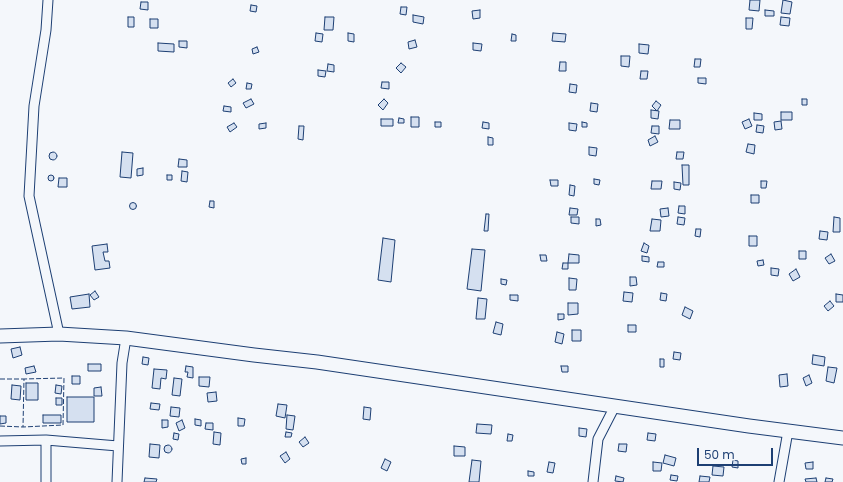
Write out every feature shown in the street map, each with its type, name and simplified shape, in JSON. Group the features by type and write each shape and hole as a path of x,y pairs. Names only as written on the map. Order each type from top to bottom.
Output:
{"street":[{"path":"48,0 46,30 34,106 29,196 59,334"},
{"path":"0,336 59,334 126,338 317,362 749,426 843,438"},
{"path":"117,482 122,363 126,338"},
{"path":"593,482 598,439 615,406"},
{"path":"779,482 788,431"},
{"path":"0,441 46,440 118,446"},
{"path":"46,440 46,482"}],"building":[{"path":"750,0 760,0 759,11 749,10"},
{"path":"783,0 792,2 790,14 781,13"},
{"path":"141,2 148,2 148,10 140,9"},
{"path":"251,5 257,6 256,12 250,11"},
{"path":"401,7 407,7 406,15 400,14"},
{"path":"480,10 480,18 473,19 472,11"},
{"path":"765,10 774,11 774,16 765,16"},
{"path":"413,15 424,17 423,24 413,22"},
{"path":"128,17 134,17 134,27 128,27"},
{"path":"325,17 334,17 333,30 324,30"},
{"path":"781,17 790,18 789,26 780,25"},
{"path":"746,18 753,18 752,29 746,29"},
{"path":"150,19 158,19 158,28 150,28"},
{"path":"316,33 323,34 322,42 315,41"},
{"path":"348,33 354,34 354,42 348,41"},
{"path":"553,33 566,34 565,42 552,41"},
{"path":"512,34 516,35 516,41 511,41"},
{"path":"415,40 417,47 409,49 408,42"},
{"path":"179,41 187,41 187,48 179,47"},
{"path":"158,43 174,44 174,52 158,51"},
{"path":"473,43 482,44 481,51 473,50"},
{"path":"639,44 649,45 648,54 639,53"},
{"path":"257,47 259,52 253,54 252,49"},
{"path":"621,56 630,56 629,67 621,66"},
{"path":"695,59 701,59 700,67 694,67"},
{"path":"560,62 566,62 566,71 559,71"},
{"path":"401,63 406,67 401,73 396,68"},
{"path":"328,64 334,65 334,72 327,71"},
{"path":"318,70 326,71 325,77 318,76"},
{"path":"641,71 648,71 647,79 640,79"},
{"path":"698,78 706,78 706,84 698,83"},
{"path":"233,79 236,83 231,87 228,83"},
{"path":"382,82 389,82 389,89 381,88"},
{"path":"247,83 252,84 251,89 246,89"},
{"path":"570,84 577,85 576,93 569,92"},
{"path":"251,99 254,104 246,108 243,103"},
{"path":"384,99 388,103 383,110 378,105"},
{"path":"802,99 807,99 807,105 802,105"},
{"path":"656,101 661,105 657,111 652,106"},
{"path":"591,103 598,104 597,112 590,111"},
{"path":"224,106 231,107 231,112 223,111"},
{"path":"651,110 659,111 658,119 651,118"},
{"path":"781,112 792,112 792,120 781,120"},
{"path":"754,113 762,114 762,120 754,120"},
{"path":"411,117 419,117 419,127 411,127"},
{"path":"399,118 404,119 404,123 398,123"},
{"path":"381,119 393,119 393,126 381,126"},
{"path":"749,119 752,126 745,129 742,122"},
{"path":"670,120 680,120 680,129 669,129"},
{"path":"781,121 782,129 775,130 774,122"},
{"path":"435,122 441,122 441,127 435,127"},
{"path":"483,122 489,123 489,129 482,128"},
{"path":"582,122 587,123 587,127 582,127"},
{"path":"234,123 237,127 230,132 227,127"},
{"path":"266,123 266,128 259,129 259,124"},
{"path":"569,123 577,124 576,131 569,130"},
{"path":"757,125 764,126 763,133 756,132"},
{"path":"299,126 304,126 303,140 298,139"},
{"path":"652,126 659,126 659,134 651,133"},
{"path":"655,136 658,142 650,146 648,140"},
{"path":"488,137 493,138 493,145 488,145"},
{"path":"748,144 755,145 754,154 746,152"},
{"path":"589,147 597,148 596,156 589,155"},
{"path":"53,152 56,153 56,159 53,160 50,159 49,156 50,153"},
{"path":"122,152 133,153 131,178 120,177"},
{"path":"677,152 684,152 683,159 676,159"},
{"path":"179,159 187,160 187,167 178,167"},
{"path":"682,165 689,165 689,185 683,185"},
{"path":"143,168 143,175 137,176 137,169"},
{"path":"182,171 188,172 187,182 181,181"},
{"path":"51,175 54,178 51,181 48,178"},
{"path":"167,175 172,175 172,180 167,180"},
{"path":"59,178 67,178 67,187 58,187"},
{"path":"594,179 600,180 599,185 594,184"},
{"path":"550,180 558,180 558,186 551,186"},
{"path":"652,181 662,181 661,189 651,189"},
{"path":"761,181 767,181 766,188 761,188"},
{"path":"674,182 681,183 680,190 674,189"},
{"path":"570,185 575,186 574,196 569,195"},
{"path":"751,195 759,195 759,203 751,203"},
{"path":"210,201 214,201 214,208 209,207"},
{"path":"133,202 136,203 136,209 133,210 130,209 129,206 130,203"},
{"path":"679,206 685,206 685,214 678,213"},
{"path":"570,208 578,209 577,215 569,215"},
{"path":"668,208 669,216 661,217 660,209"},
{"path":"486,214 489,214 488,231 484,231"},
{"path":"571,217 579,217 579,224 571,223"},
{"path":"678,217 685,218 684,225 677,224"},
{"path":"834,217 840,218 840,232 833,232"},
{"path":"596,219 600,219 601,225 596,226"},
{"path":"652,219 661,220 660,231 650,231"},
{"path":"696,229 701,229 700,237 695,236"},
{"path":"820,231 828,232 827,240 819,239"},
{"path":"749,236 757,236 757,246 749,246"},
{"path":"383,238 395,240 391,282 378,280"},
{"path":"644,243 649,246 647,253 641,251"},
{"path":"107,244 108,252 103,252 105,261 109,261 110,268 95,270 92,246"},
{"path":"472,249 485,250 481,291 467,289"},
{"path":"799,251 806,251 806,259 799,259"},
{"path":"569,254 579,255 579,263 568,263"},
{"path":"831,254 835,261 829,264 825,258"},
{"path":"540,255 546,255 547,261 541,261"},
{"path":"642,256 649,257 649,262 642,261"},
{"path":"763,260 764,265 758,266 757,261"},
{"path":"658,262 664,262 664,267 657,267"},
{"path":"563,263 568,263 568,269 562,269"},
{"path":"771,268 779,269 778,276 771,275"},
{"path":"796,269 800,277 793,281 789,274"},
{"path":"630,277 636,277 637,285 630,286"},
{"path":"569,278 577,279 576,290 569,290"},
{"path":"501,279 507,280 506,285 501,284"},
{"path":"95,291 99,297 94,300 90,295"},
{"path":"624,292 633,293 632,302 623,301"},
{"path":"661,293 667,294 666,301 660,300"},
{"path":"89,294 90,307 72,309 70,297"},
{"path":"836,294 843,295 843,302 836,302"},
{"path":"510,295 518,295 518,301 510,300"},
{"path":"478,298 487,299 485,319 476,319"},
{"path":"830,301 834,306 828,311 824,306"},
{"path":"568,303 578,303 578,314 568,315"},
{"path":"685,307 693,311 690,319 682,315"},
{"path":"558,314 564,314 564,319 558,320"},
{"path":"496,322 503,324 501,335 493,333"},
{"path":"628,325 636,325 636,332 628,332"},
{"path":"572,330 581,330 581,341 572,341"},
{"path":"557,332 564,334 562,344 555,342"},
{"path":"20,347 22,355 13,358 11,349"},
{"path":"674,352 681,353 680,360 673,359"},
{"path":"813,355 825,357 824,366 812,364"},
{"path":"143,357 149,358 148,365 142,364"},
{"path":"660,359 664,359 664,367 660,367"},
{"path":"88,364 101,364 101,371 88,371"},
{"path":"34,366 36,372 26,374 25,368"},
{"path":"186,366 193,367 193,378 187,377 188,372 185,372"},
{"path":"561,366 568,366 568,372 562,372"},
{"path":"828,367 837,368 834,383 826,381"},
{"path":"154,369 167,370 166,379 161,378 160,389 152,388"},
{"path":"787,374 788,386 780,387 779,375"},
{"path":"809,375 812,383 806,386 803,378"},
{"path":"72,376 80,376 80,384 72,384"},
{"path":"199,377 210,377 209,387 199,386"},
{"path":"174,378 182,379 180,396 172,395"},
{"path":"26,383 38,383 38,400 26,400"},
{"path":"12,385 21,386 20,400 11,399"},
{"path":"56,385 62,386 61,394 55,393"},
{"path":"101,387 102,396 94,396 94,388"},
{"path":"216,392 217,401 208,402 207,393"},
{"path":"67,397 94,397 94,422 67,422"},
{"path":"56,398 62,398 62,405 56,405"},
{"path":"151,403 160,404 159,410 150,409"},
{"path":"278,404 287,405 285,418 276,416"},
{"path":"171,407 180,408 179,417 170,416"},
{"path":"364,407 371,408 370,420 363,419"},
{"path":"43,415 61,415 61,423 43,423"},
{"path":"287,415 295,416 293,430 286,429"},
{"path":"0,416 6,416 6,423 0,424"},
{"path":"238,418 245,419 244,426 238,426"},
{"path":"195,419 201,420 201,426 195,425"},
{"path":"162,420 168,420 168,427 162,428"},
{"path":"182,420 185,428 179,431 176,423"},
{"path":"206,423 213,423 213,430 205,429"},
{"path":"477,424 492,425 491,434 476,433"},
{"path":"579,428 587,429 586,437 579,436"},
{"path":"214,432 221,433 220,445 213,444"},
{"path":"286,432 292,433 291,437 285,437"},
{"path":"174,433 179,434 178,440 173,439"},
{"path":"648,433 656,434 655,441 647,440"},
{"path":"508,434 513,435 512,441 507,441"},
{"path":"305,437 309,443 303,447 299,442"},
{"path":"150,444 160,445 159,458 149,457"},
{"path":"619,444 627,444 626,452 618,451"},
{"path":"166,445 170,445 172,449 170,453 166,453 164,451 164,447"},
{"path":"454,446 465,447 465,456 454,456"},
{"path":"286,452 290,459 285,463 280,456"},
{"path":"665,455 676,458 674,466 663,463"},
{"path":"246,458 246,464 242,464 241,459"},
{"path":"385,459 391,462 387,471 381,468"},
{"path":"472,460 481,461 479,482 469,482"},
{"path":"733,460 738,461 738,468 732,467"},
{"path":"549,462 555,463 553,473 547,472"},
{"path":"653,462 662,463 661,471 653,471"},
{"path":"813,462 813,469 806,469 805,463"},
{"path":"713,466 724,467 723,476 712,475"},
{"path":"528,471 534,472 534,476 528,476"},
{"path":"671,475 678,476 677,481 670,480"},
{"path":"616,476 624,478 623,482 615,481"},
{"path":"700,476 710,477 709,482 699,482"},
{"path":"145,478 157,479 156,482 144,482"},
{"path":"816,478 817,482 806,482 805,479"},
{"path":"826,478 833,479 832,482 825,482"}],"fence":[{"path":"0,426 23,427 63,425 64,378 24,379 23,427"},
{"path":"0,379 24,379"}]}
